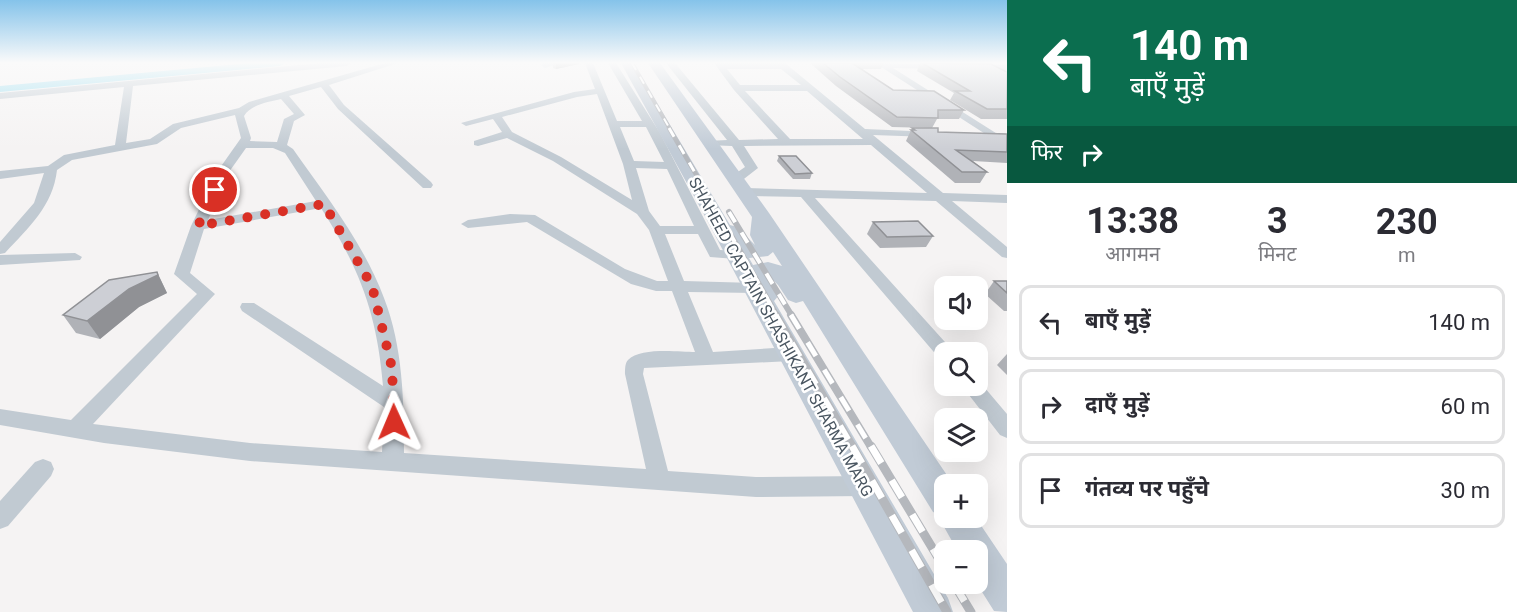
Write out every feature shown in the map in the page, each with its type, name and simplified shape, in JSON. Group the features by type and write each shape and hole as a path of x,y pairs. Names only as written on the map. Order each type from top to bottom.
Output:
{"main road":[{"name":"SHAHEED CAPTAIN SHASHIKANT SHARMA MARG","path":"620,92 710,225 736,255 934,612"},
{"path":"675,92 748,197 934,484"},
{"path":"710,225 732,233 741,247 756,252 766,247 748,197"},
{"path":"788,349 776,315 758,276 761,270 772,269 783,274 820,329 847,348"},
{"path":"988,568 1007,597"}],"street":[{"path":"0,96 48,92"},
{"path":"120,148 128,92"},
{"path":"0,175 51,170 68,157 153,142 177,126 243,110 252,104 297,92"},
{"path":"328,92 341,107 427,185"},
{"path":"466,123 586,92"},
{"path":"615,92 614,124 629,164 642,211 656,230 707,359"},
{"path":"621,92 649,124 671,165 710,225 656,230"},
{"path":"687,92 736,143 752,168 748,197 948,202 1007,199"},
{"path":"740,92 787,142"},
{"path":"814,92 865,132 1007,254"},
{"path":"924,92 994,135"},
{"path":"281,146 289,119 300,115 283,96"},
{"path":"75,429 207,294 182,274 198,226 223,172 246,138 239,116 243,110"},
{"path":"496,116 508,134 556,159 642,211"},
{"path":"614,124 649,124"},
{"path":"865,132 948,134"},
{"path":"478,143 508,134"},
{"path":"971,134 1007,135"},
{"path":"711,143 876,142"},
{"path":"243,145 281,146 289,151 324,204 372,286 392,368 393,460"},
{"path":"629,164 671,165"},
{"path":"0,250 38,209 51,182 51,170"},
{"path":"809,199 936,342"},
{"path":"948,202 1007,209"},
{"path":"198,226 324,204"},
{"path":"468,224 510,218 530,218 637,280 656,286 755,288"},
{"path":"0,260 75,257"},
{"path":"248,307 394,403"},
{"path":"659,480 633,374 635,364 645,359 707,359 788,349"},
{"path":"980,396 1007,429"},
{"path":"0,417 250,452 393,460 756,487 865,486"},
{"path":"0,518 43,470"}],"building":[{"path":"861,92 935,92 964,110 938,110 938,118 897,117"},
{"path":"956,92 1007,92 1007,109 987,109"},
{"path":"912,128 938,128 938,132 1007,134 1007,152 956,150 987,172 962,172 911,130 915,130"},
{"path":"779,156 796,156 812,173 795,174"},
{"path":"918,221 933,236 887,237 873,222"},
{"path":"157,272 158,275 129,289 87,321 63,315 109,280"},
{"path":"994,281 1007,281 1007,293"}],"railway":[{"path":"648,92 670,129"},
{"path":"669,128 718,212"},
{"path":"717,211 777,316"},
{"path":"729,212 792,316"},
{"path":"776,315 853,447"},
{"path":"791,315 871,447"},
{"path":"852,446 947,612"},
{"path":"871,446 934,551"},
{"path":"960,594 971,612"}],"route":[{"path":"215,190 198,226 324,204 372,286 392,368 394,422"}]}
